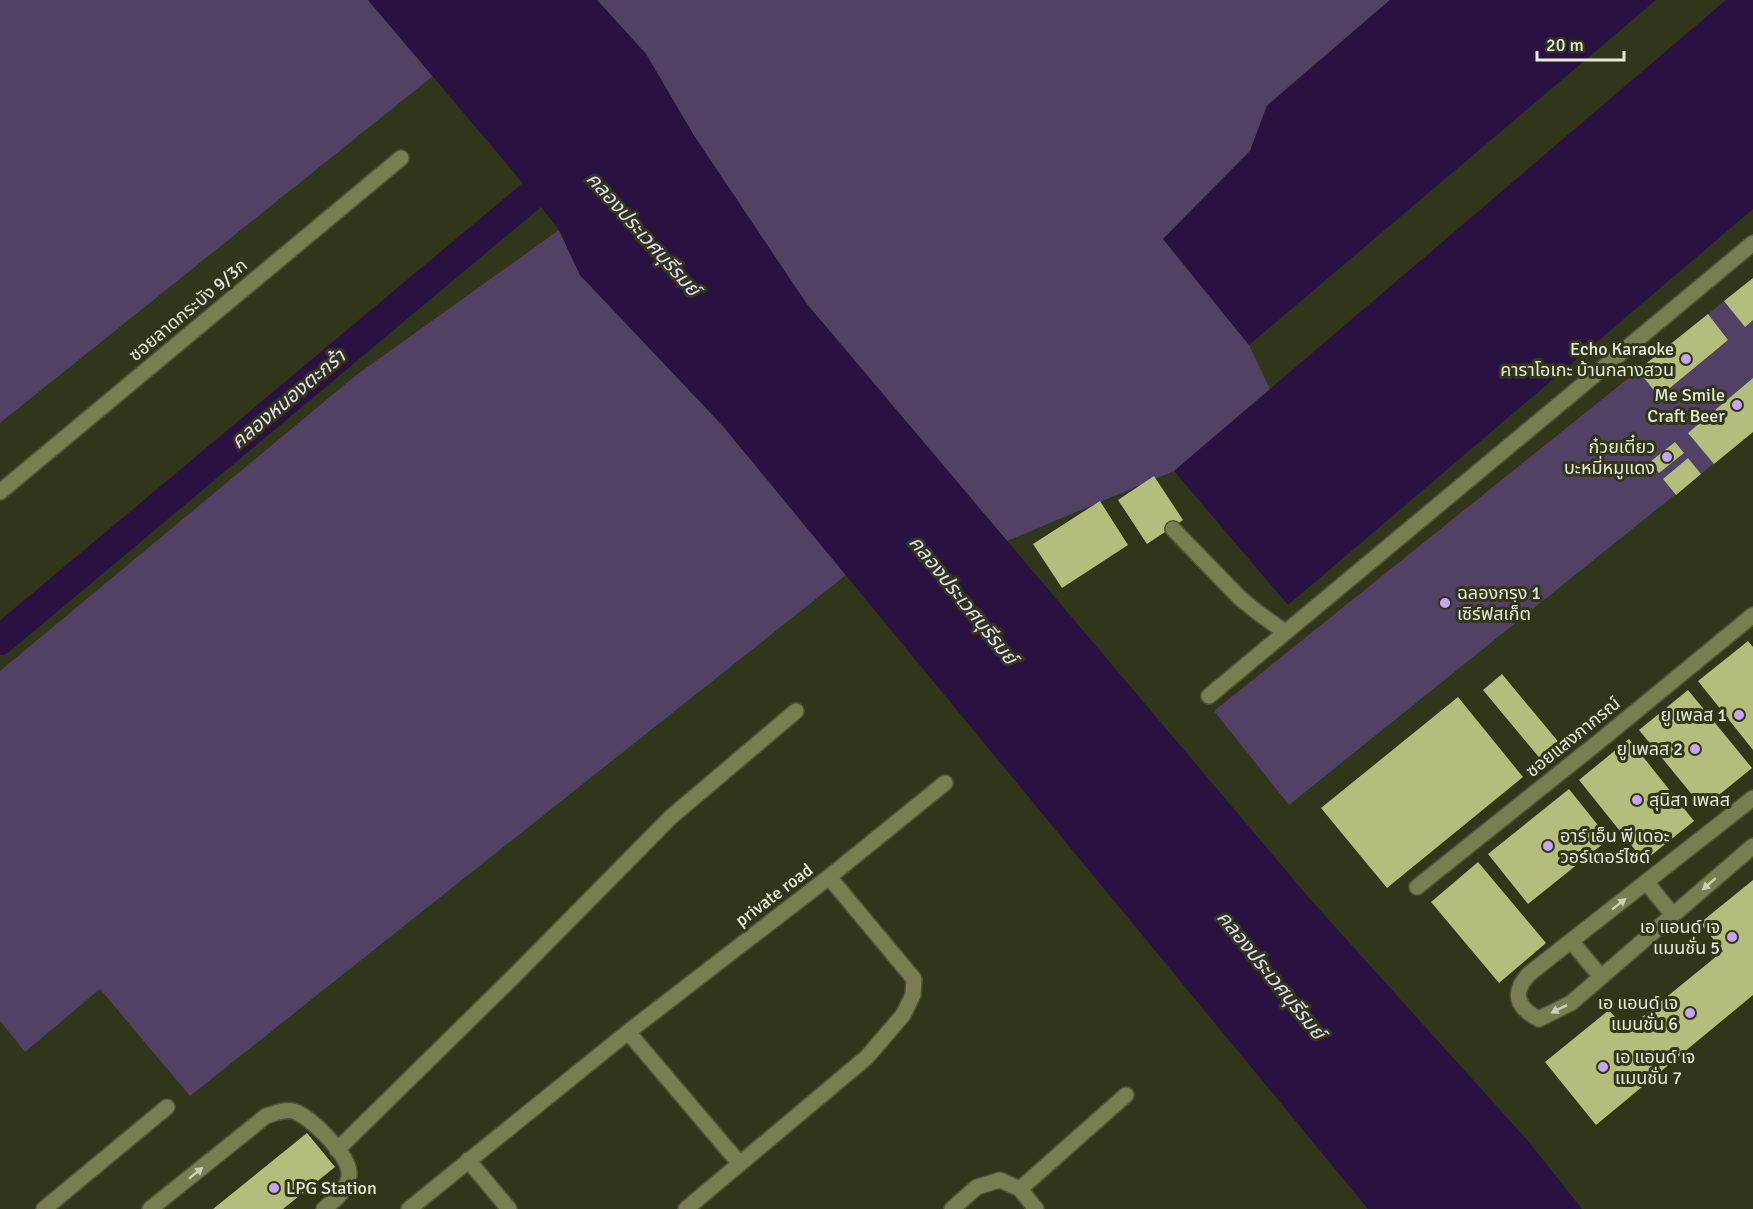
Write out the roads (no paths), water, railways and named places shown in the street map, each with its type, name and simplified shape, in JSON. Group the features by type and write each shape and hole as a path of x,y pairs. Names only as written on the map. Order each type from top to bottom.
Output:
{"street":[{"name":"ซอยลาดกระบัง 9/3ก","path":"0,492 401,158"},
{"path":"1209,696 1753,243"},
{"path":"1173,528 1240,598 1285,632"},
{"name":"ซอยแสงภากรณ์","path":"1417,887 1753,615"},
{"path":"337,1150 671,817 796,711"},
{"path":"829,877 945,783"},
{"path":"1753,798 1529,974 1520,984 1518,992 1520,1002 1526,1012 1539,1018 1571,1003 1753,846"},
{"name":"private road","path":"409,1209 628,1032 829,877 914,979 913,995 903,1015 867,1057 686,1209"},
{"path":"1646,882 1673,915"},
{"path":"1571,942 1601,977"},
{"path":"628,1032 740,1164"},
{"path":"1020,1189 1125,1095"},
{"path":"44,1209 167,1107"},
{"path":"150,1209 267,1116 283,1110 295,1112 312,1122 329,1138 349,1170 347,1184 342,1193 324,1209"},
{"path":"468,1160 509,1209"},
{"path":"952,1209 977,1187 1000,1180 1020,1189 1036,1209"}],"water":[{"name":"คลองประเวศบุรีรมย์","path":"368,0 597,0 646,54 693,134 806,303 1310,899 1528,1141 1582,1209 1368,1209 722,425 580,275 559,230 512,170"},
{"path":"1390,0 1656,0 1249,345 1163,239 1250,151 1267,106"},
{"path":"1726,0 1753,0 1753,209 1288,605 1174,471"}],"waterway":[{"name":"คลองหนองตะกร้า","path":"0,640 564,168"}],"place":[{"name":"Echo Karaoke คาราโอเกะ บ้านกลางสวน","path":"1686,359"},
{"name":"Me Smile Craft Beer","path":"1737,405"},
{"name":"ก๋วยเตี๋ยว บะหมี่หมูแดง","path":"1667,457"},
{"name":"ฉลองกรุง 1 เซิร์ฟสเก็ต","path":"1445,603"},
{"name":"ยู เพลส 1","path":"1739,715"},
{"name":"ยู เพลส 2","path":"1695,749"},
{"name":"สุนิสา เพลส","path":"1637,800"},
{"name":"อาร์ เอ็น พี เดอะ วอร์เตอร์ไซด์","path":"1548,846"},
{"name":"เอ แอนด์ เจ แมนชั่น 5","path":"1732,937"},
{"name":"เอ แอนด์ เจ แมนชั่น 6","path":"1690,1013"},
{"name":"เอ แอนด์ เจ แมนชั่น 7","path":"1603,1067"},
{"name":"LPG Station","path":"274,1188"}]}
